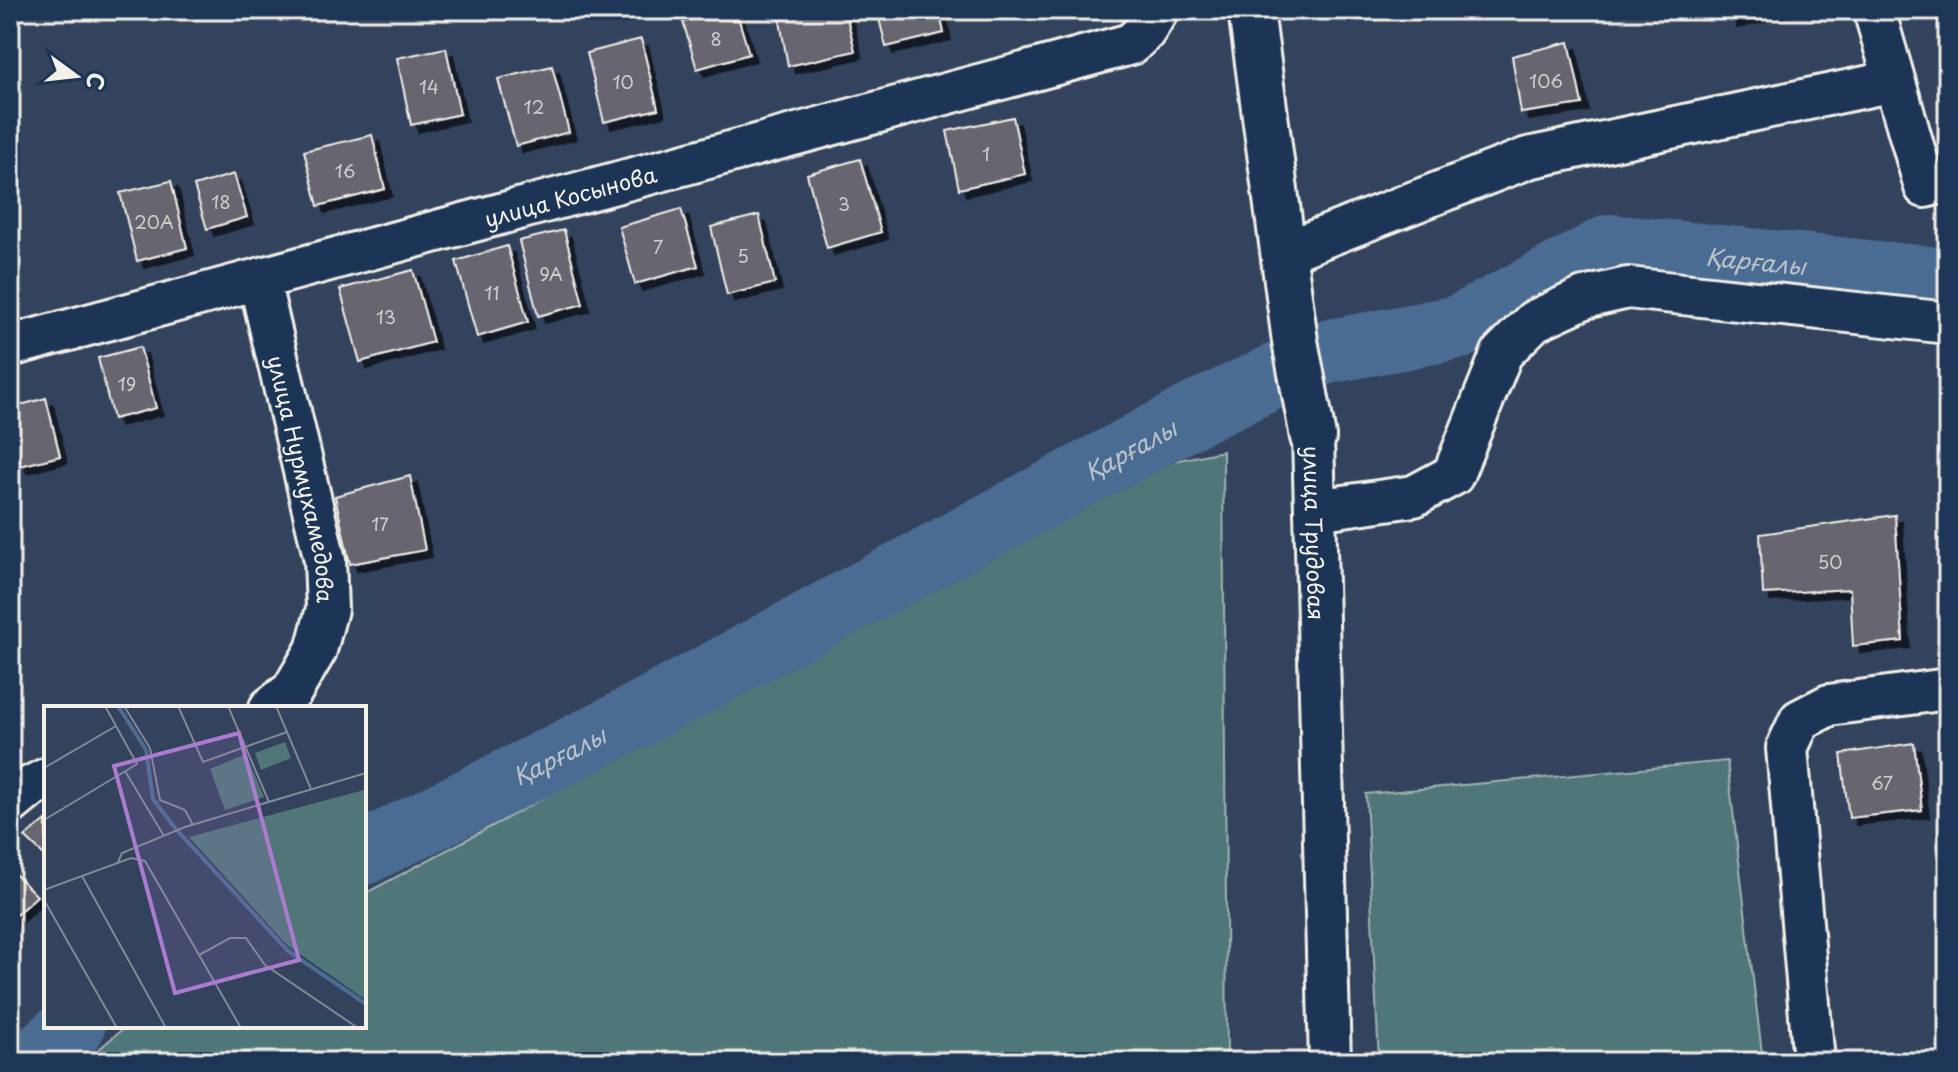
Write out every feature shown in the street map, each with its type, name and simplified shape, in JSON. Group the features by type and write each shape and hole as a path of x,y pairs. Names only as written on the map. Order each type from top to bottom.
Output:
{"street":[{"name":"улица Косынова","path":"10,346 1131,44 1145,31 1158,10"},
{"name":"улица Трудовая","path":"1251,10 1295,341 1313,437 1330,1062"},
{"path":"1874,10 1894,81 1937,184"},
{"path":"1283,253 1528,158 1894,81"},
{"name":"улица Нурмухамедова","path":"259,280 325,560 327,609 316,650 292,691 273,706"},
{"path":"1315,510 1414,496 1453,475 1502,353 1534,321 1584,298 1628,288 1948,323"},
{"path":"1814,1062 1787,748 1800,720 1829,705 1948,689"},
{"path":"10,804 44,780"}],"green space":[{"path":"1223,451 1227,1062 84,1062 124,1028 366,1028 366,893 509,817 1095,488 1164,463"},
{"path":"1727,761 1763,1062 1379,1062 1366,794"}],"building":[{"path":"736,10 749,54 697,69 683,22"},
{"path":"778,10 845,10 855,51 788,66"},
{"path":"877,10 939,10 944,33 886,47"},
{"path":"1727,10 1779,10 1730,21"},
{"path":"641,39 658,109 604,122 587,53"},
{"path":"1569,42 1582,104 1521,113 1512,56"},
{"path":"446,48 460,114 411,125 397,58"},
{"path":"552,66 569,132 516,146 498,79"},
{"path":"1013,117 1025,174 959,189 947,131"},
{"path":"372,135 385,189 318,206 304,151"},
{"path":"860,159 881,232 827,248 807,174"},
{"path":"234,174 247,217 207,229 194,186"},
{"path":"171,181 187,248 137,261 120,193"},
{"path":"681,209 698,266 635,284 619,227"},
{"path":"759,215 775,283 727,295 711,227"},
{"path":"564,230 583,304 538,316 519,241"},
{"path":"507,246 528,322 477,337 456,261"},
{"path":"413,270 433,342 360,362 340,289"},
{"path":"140,347 156,408 113,419 98,358"},
{"path":"46,398 60,456 20,466 10,426 10,408"},
{"path":"410,476 425,550 350,564 335,496"},
{"path":"1895,515 1903,641 1853,646 1850,589 1763,594 1760,534"},
{"path":"1914,743 1922,810 1849,818 1841,754"},
{"path":"44,822 44,855 25,837"},
{"path":"10,869 37,896 10,920"}],"waterway":[{"name":"Қарғалы","path":"366,852 627,721 1203,410 1326,352 1459,327 1611,246 1948,280"},
{"name":"Қарғалы","path":"31,1062 71,1028"}]}
